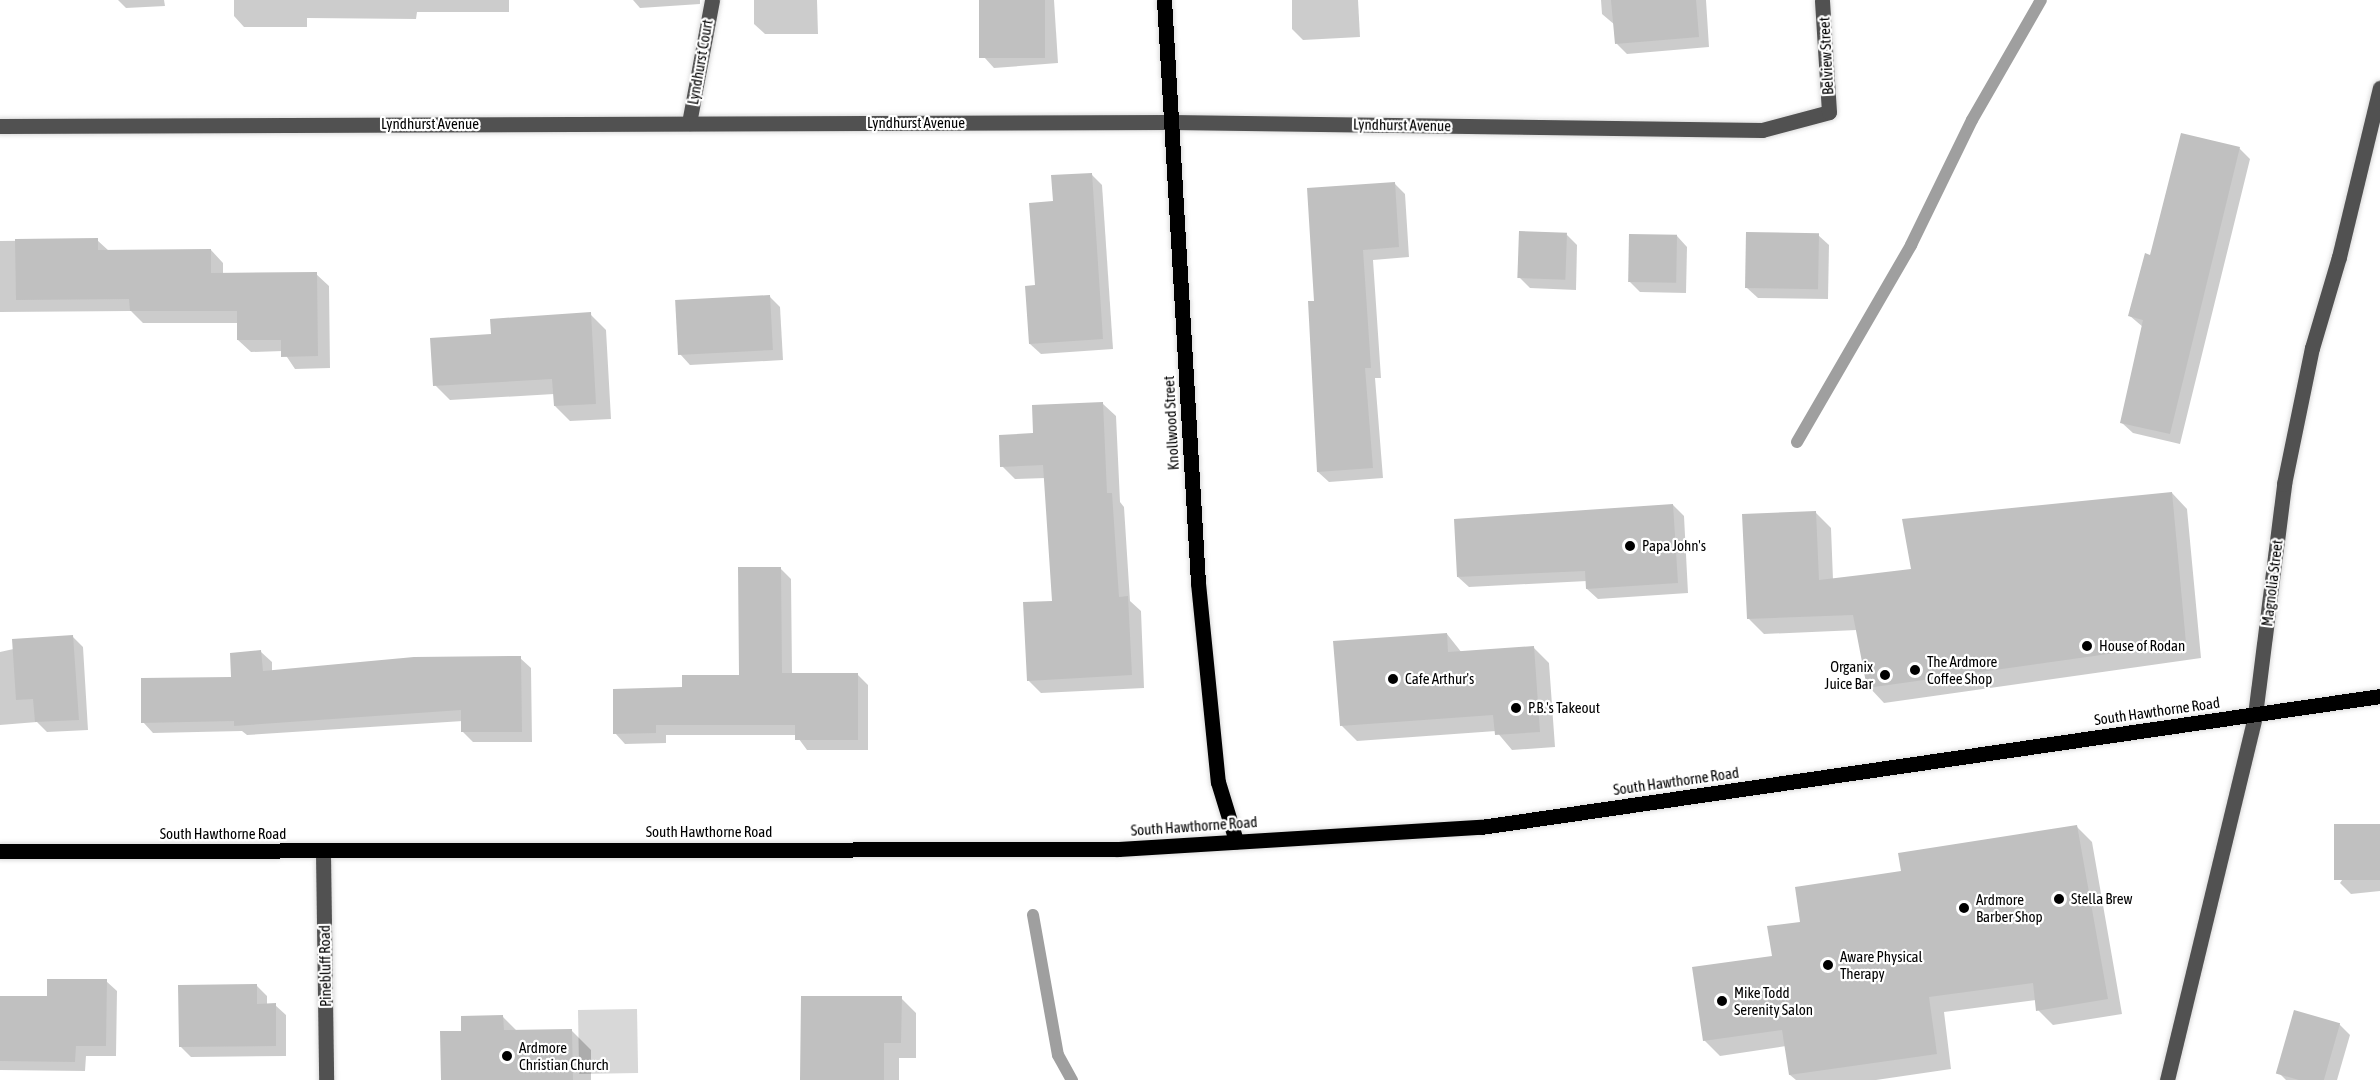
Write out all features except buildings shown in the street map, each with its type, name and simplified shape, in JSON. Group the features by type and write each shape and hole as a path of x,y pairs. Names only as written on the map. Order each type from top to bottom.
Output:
{"main road":[{"name":"Knollwood Street","path":"1164,0 1198,583 1218,782 1236,841"},
{"name":"South Hawthorne Road","path":"0,851 323,853 1118,849 1481,827 2380,696"}],"street":[{"name":"Lyndhurst Court","path":"689,123 712,0"},
{"name":"Belview Street","path":"1822,0 1829,112"},
{"name":"Magnolia Street","path":"2167,1080 2254,715 2289,462 2312,348 2339,258 2380,88"},
{"name":"Lyndhurst Avenue","path":"0,126 1171,122 1762,130 1829,112"},
{"name":"Pinebluff Road","path":"323,853 326,1080"}],"shaded area":[{"path":"637,1009 638,1073 579,1074 578,1010"}],"waterway":[{"path":"1797,442 1911,245 1972,120 2041,0"},
{"path":"1033,915 1058,1055 1072,1080"}],"place":[{"name":"Papa John's","path":"1630,546"},
{"name":"House of Rodan","path":"2087,646"},
{"name":"The Ardmore Coffee Shop","path":"1915,670"},
{"name":"Organix Juice Bar","path":"1885,675"},
{"name":"Cafe Arthur's","path":"1393,679"},
{"name":"P.B.'s Takeout","path":"1516,708"},
{"name":"Stella Brew","path":"2059,899"},
{"name":"Ardmore Barber Shop","path":"1964,908"},
{"name":"Aware Physical Therapy","path":"1828,965"},
{"name":"Mike Todd Serenity Salon","path":"1722,1001"},
{"name":"Ardmore Christian Church","path":"507,1056"}]}
